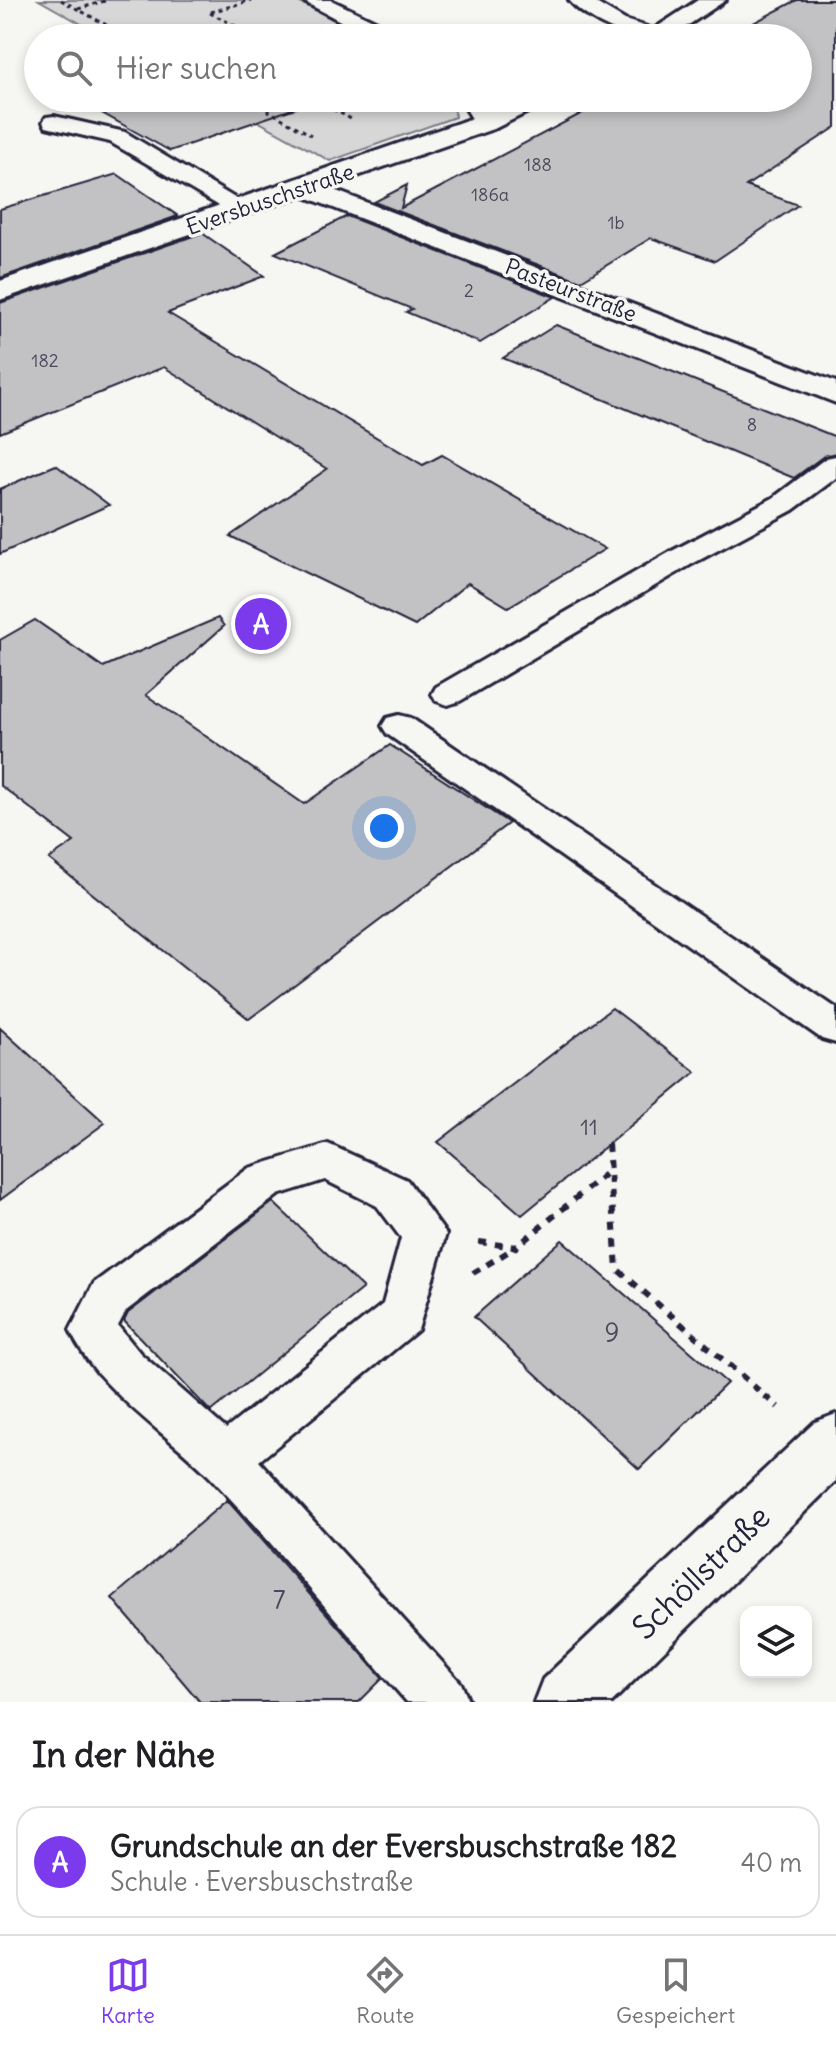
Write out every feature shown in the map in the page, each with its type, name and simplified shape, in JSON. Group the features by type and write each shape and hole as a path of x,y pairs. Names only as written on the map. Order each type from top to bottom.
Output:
{"street":[{"path":"313,0 362,24"},
{"path":"675,24 714,0"},
{"path":"481,112 487,122"},
{"name":"Eversbuschstraße","path":"0,291 305,187 508,112"},
{"name":"Pasteurstraße","path":"305,187 836,393"},
{"name":"Schöllstraße","path":"566,1702 832,1445"}],"lane":[{"path":"578,0 618,24"},
{"path":"54,122 117,137 241,209"},
{"path":"448,694 681,558 783,504 836,464"},
{"path":"399,726 836,1028"},
{"path":"225,1459 402,1316 424,1234 392,1193 328,1162 264,1181 110,1297 93,1330 124,1368 225,1459 442,1702"}],"path":[{"path":"61,0 104,24"},
{"path":"77,9 108,0"},
{"path":"232,24 210,13 252,0"},
{"path":"271,112 322,141"},
{"path":"338,112 365,126"},
{"path":"608,1144 617,1269 832,1445"},
{"path":"424,1234 516,1247 610,1170"}],"shaded area":[{"path":"39,0 294,0 345,24 81,24"},
{"path":"241,112 454,112 455,117 330,161"}],"building":[{"path":"797,0 836,0 836,127 746,186 798,205 715,261 651,238 581,281 374,202 407,185 401,208 584,112 812,112 812,24 752,24"},
{"path":"100,112 284,112 170,151"},
{"path":"117,174 178,216 0,278 0,209"},
{"path":"347,216 555,297 480,343 406,312 412,309 275,253"},
{"path":"202,233 264,276 168,313 423,465 442,455 605,549 508,607 468,583 415,626 230,536 327,469 164,367 0,433 0,303"},
{"path":"556,325 836,437 836,453 824,456 794,478 503,358"},
{"path":"56,465 109,505 0,554 0,489"},
{"path":"218,618 224,626 146,695 304,804 390,745 509,823 249,1019 49,859 74,842 0,785 0,640 35,620 103,667"},
{"path":"612,1008 696,1072 522,1215 438,1142"},
{"path":"0,1028 105,1123 0,1200"},
{"path":"273,1202 363,1288 211,1412 124,1321 128,1313"},
{"path":"562,1240 727,1383 639,1469 474,1317"},
{"path":"227,1500 383,1678 359,1702 200,1702 112,1598"}],"place":[{"name":"Grundschule an der Eversbuschstraße 182","path":"261,624"}]}
